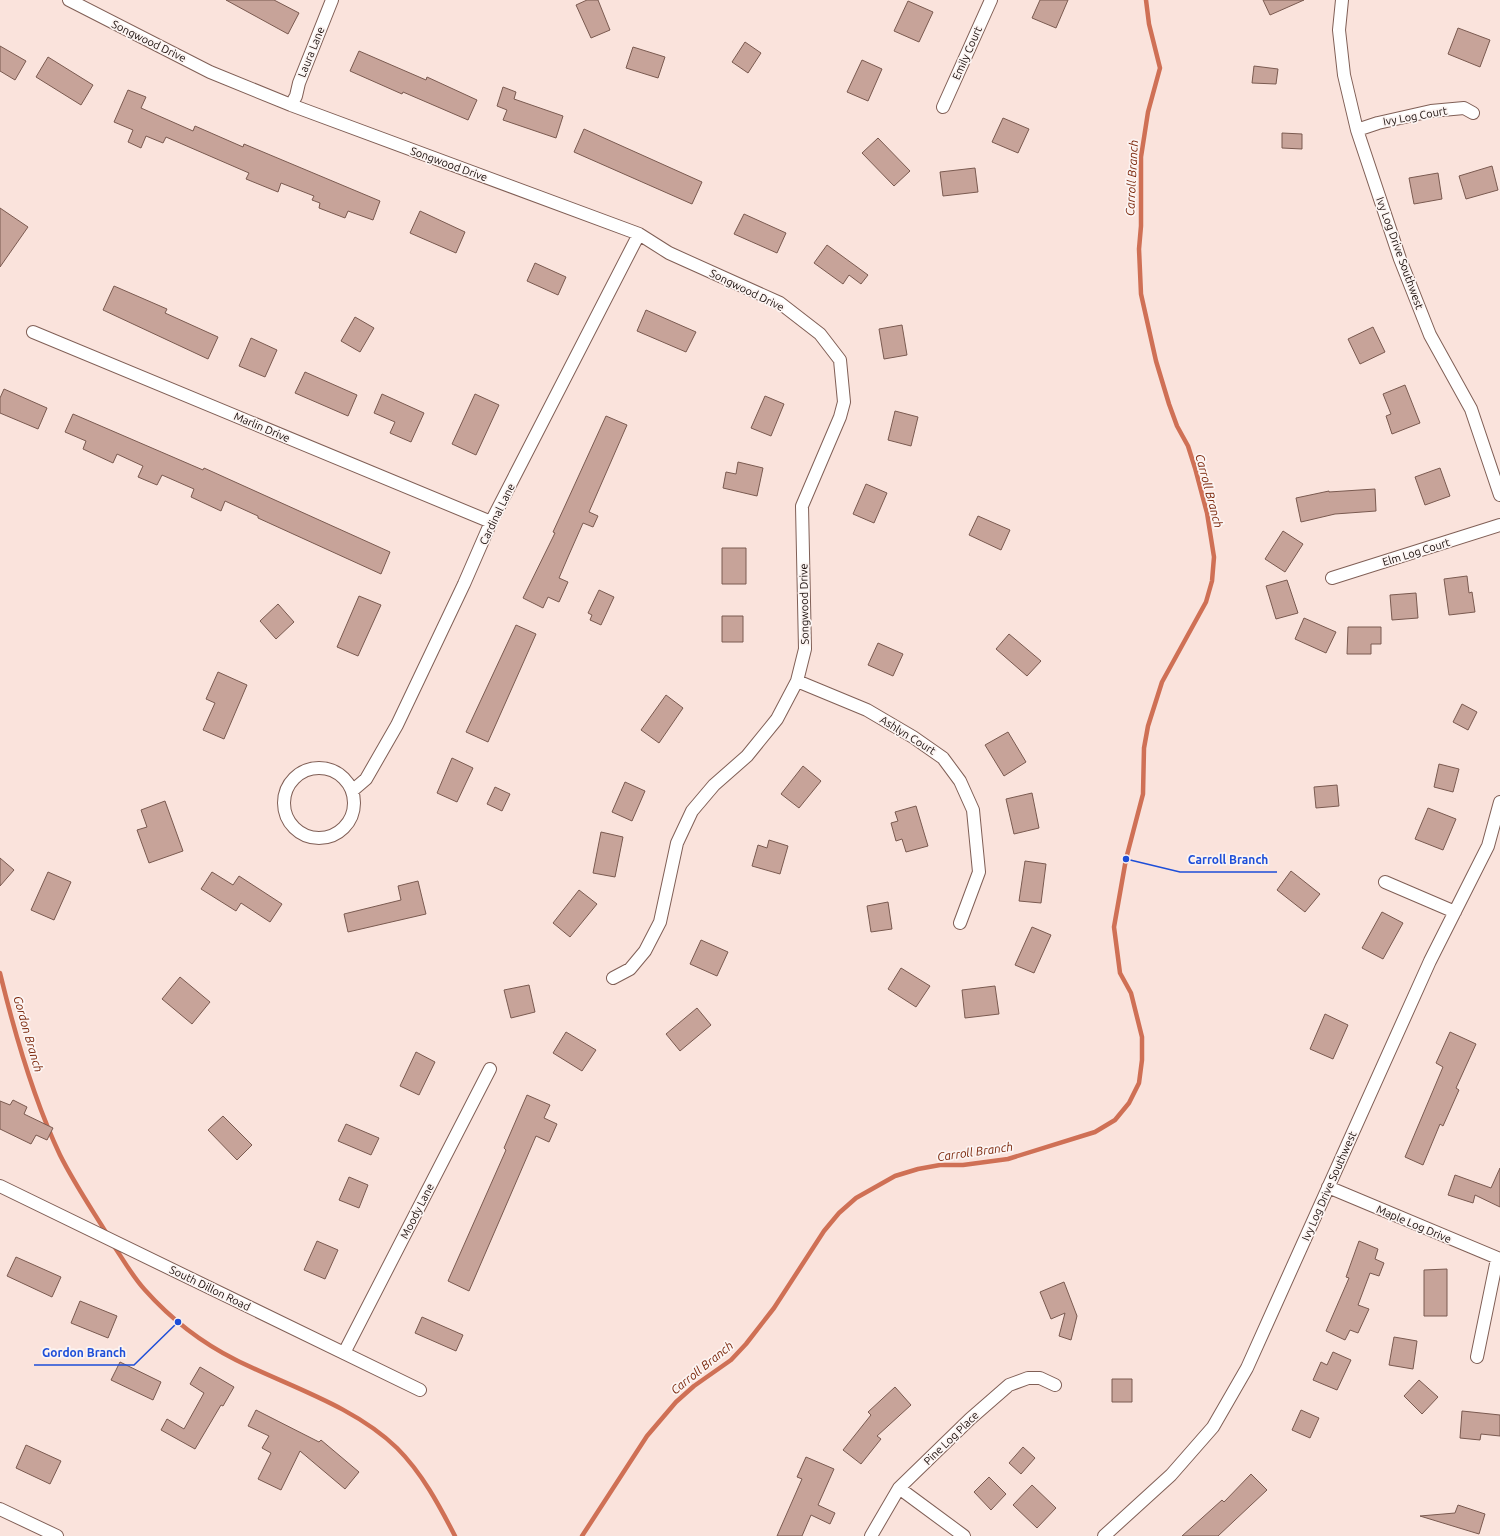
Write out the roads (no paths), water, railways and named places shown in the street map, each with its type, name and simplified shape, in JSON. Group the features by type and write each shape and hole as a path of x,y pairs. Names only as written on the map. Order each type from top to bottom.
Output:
{"street":[{"name":"Songwood Drive","path":"69,0 210,72 291,105 640,234 669,253 780,303 820,334 840,360 844,402 840,417 802,506 805,649 797,681 777,719 747,756 714,785 692,811 677,843 660,922 640,957 630,969 613,978"},
{"name":"Laura Lane","path":"291,105 296,96 299,83 332,0"},
{"name":"Emily Court","path":"943,107 991,0"},
{"name":"Ivy Log Drive Southwest","path":"1342,0 1339,30 1343,68 1357,130 1400,259 1430,335 1471,409 1500,495"},
{"name":"Ivy Log Court","path":"1357,130 1378,122 1431,111 1464,108 1473,113"},
{"name":"Cardinal Lane","path":"352,791 366,779 397,725 464,584 491,522 640,234"},
{"name":"Marlin Drive","path":"33,332 491,522"},
{"name":"Elm Log Court","path":"1332,578 1500,525"},
{"name":"Ashlyn Court","path":"797,681 867,710 913,737 942,758 960,781 973,810 979,872 960,923"},
{"path":"315,768 332,771 347,781 352,791 354,803 353,814 348,824 329,838 318,839 306,836 296,831 289,822 285,811 284,799 287,788 294,778 304,771 315,768"},
{"name":"Ivy Log Drive Southwest","path":"1104,1536 1171,1475 1213,1427 1247,1368 1276,1308 1328,1187 1430,961 1488,846 1500,802"},
{"path":"1385,882 1455,912"},
{"name":"Moody Lane","path":"344,1353 490,1069"},
{"name":"South Dillon Road","path":"0,1186 420,1390"},
{"name":"Maple Log Drive","path":"1328,1187 1499,1259"},
{"path":"1477,1357 1499,1259"},
{"name":"Pine Log Place","path":"871,1536 899,1488 970,1419 1009,1385 1028,1378 1040,1378 1055,1385"},
{"path":"899,1488 964,1536"},
{"path":"0,1509 57,1536"}],"waterway":[{"name":"Carroll Branch","path":"582,1536 647,1436 676,1402 694,1386 731,1360 746,1344 774,1308 824,1231 839,1213 856,1198 895,1176 918,1169 940,1165 963,1165 1008,1159 1095,1132 1115,1120 1129,1103 1139,1083 1142,1060 1142,1037 1131,993 1120,973 1114,927 1126,859 1143,794 1144,748 1148,726 1162,682 1206,602 1212,581 1214,557 1207,513 1195,468 1188,446 1177,426 1169,404 1156,361 1141,294 1139,249 1141,226 1141,157 1148,112 1160,68 1149,24 1146,0"},
{"name":"Gordon Branch","path":"0,973 12,1020 33,1089 50,1133 71,1176 107,1234"},
{"name":"Gordon Branch","path":"114,1246 145,1290 176,1320 199,1338 236,1360 341,1409 380,1433 397,1448 414,1468 436,1501 455,1536"}],"place":[{"name":"Carroll Branch","path":"1126,859"},
{"name":"Gordon Branch","path":"178,1322"}]}
